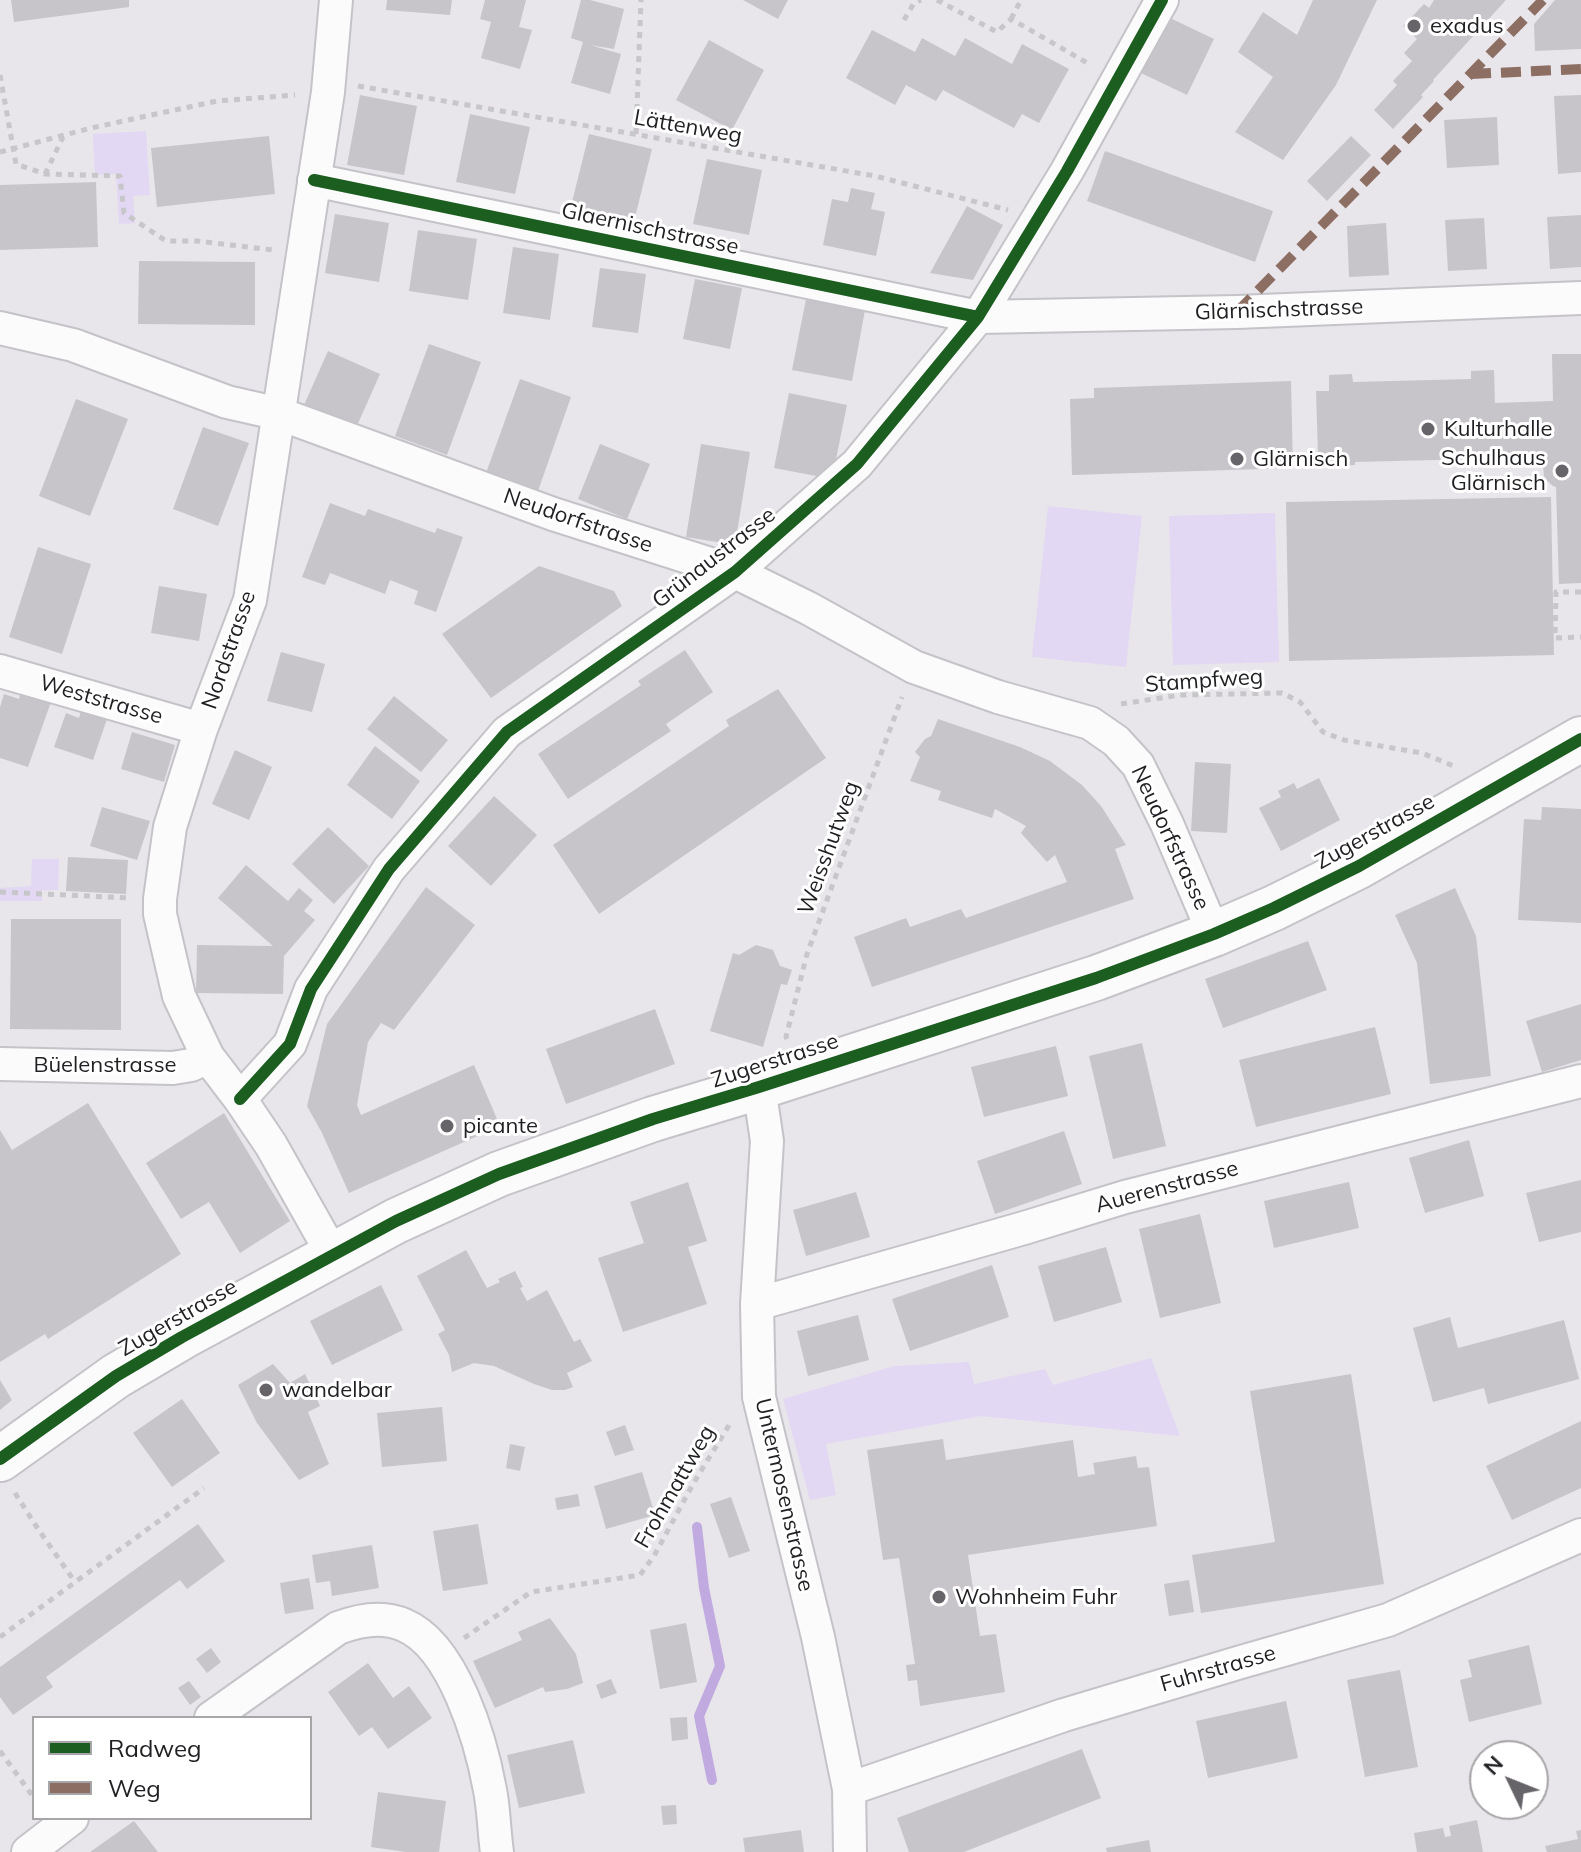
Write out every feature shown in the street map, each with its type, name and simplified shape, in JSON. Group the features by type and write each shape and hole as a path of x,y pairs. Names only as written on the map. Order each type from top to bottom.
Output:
{"main road":[{"name":"Zugerstrasse","path":"6,1473 116,1376 396,1221 499,1174 653,1119 1096,978 1214,934 1359,866 1581,739"}],"street":[{"name":"Nordstrasse","path":"333,1255 271,1145 208,1057 179,996 160,914 160,899 170,827 201,729 250,600 329,86 336,0"},
{"name":"Grünaustrasse","path":"240,1099 290,1044 311,989 389,869 507,732 735,572 857,464 978,317 1067,171 1162,0"},
{"name":"Glaernischstrasse","path":"314,180 978,317"},
{"name":"Glärnischstrasse","path":"978,317 1237,312 1581,298"},
{"name":"Neudorfstrasse","path":"0,328 73,345 227,402 280,414 553,514 735,572 808,608 914,667 998,697 1090,723 1116,741 1138,765 1214,934"},
{"name":"Weststrasse","path":"0,671 201,729"},
{"name":"Büelenstrasse","path":"0,1064 173,1068 191,1065 208,1057"},
{"name":"Auerenstrasse","path":"757,1304 1125,1197 1581,1081"},
{"name":"Untermosenstrasse","path":"759,1087 767,1141 757,1304 759,1397 818,1637 849,1789 850,1852"},
{"name":"Fuhrstrasse","path":"849,1789 1064,1715 1388,1620 1581,1535"},
{"path":"214,1716 338,1628 360,1620 382,1620 404,1625 440,1654 474,1725 490,1791 497,1852"},
{"path":"28,1852 69,1820"}],"path":[{"path":"636,134 641,0"},
{"path":"904,20 914,3 921,0"},
{"path":"937,0 997,32 1011,19 1021,0"},
{"path":"1011,19 1118,81"},
{"path":"0,75 16,164 45,174 120,176 124,213 166,241 197,241 302,253"},
{"path":"45,174 63,136"},
{"path":"1581,592 1556,592 1555,638 1581,637"},
{"path":"0,892 160,899"},
{"path":"6,1473 36,1526 75,1582"},
{"path":"0,1637 204,1488"},
{"path":"0,1751 32,1795"}],"shaded area":[{"path":"146,131 150,195 133,196 135,223 119,224 116,174 95,175 93,134"},
{"path":"1048,506 1142,516 1126,667 1032,657"},
{"path":"1275,513 1279,662 1173,665 1169,516"},
{"path":"32,859 59,859 58,890 42,890 42,901 0,901 0,888 31,886"},
{"path":"1151,1358 1180,1436 981,1416 826,1444 836,1495 810,1500 783,1399 894,1366 969,1362 974,1384 1045,1369 1053,1385"}],"building":[{"path":"11,0 129,0 129,7 14,22"},
{"path":"387,0 452,0 450,15 386,10"},
{"path":"485,0 526,0 519,27 532,30 520,69 481,58 491,22 480,19"},
{"path":"581,0 624,9 614,49 590,45 621,54 610,94 571,83 583,42 571,38"},
{"path":"743,0 788,0 778,19"},
{"path":"1313,0 1377,0 1336,85 1283,160 1235,132 1273,77 1238,52 1263,12 1297,35"},
{"path":"1434,0 1506,0 1393,129 1374,110 1397,85 1393,81 1412,61 1404,53 1417,39 1403,26 1424,4 1429,8"},
{"path":"1555,0 1581,0 1581,49 1535,51 1534,24"},
{"path":"1168,17 1214,39 1187,95 1141,73"},
{"path":"872,30 915,52 922,38 955,56 965,38 1012,64 1022,44 1069,69 1039,123 1022,114 1014,128 943,90 936,101 906,85 895,105 846,78"},
{"path":"709,40 764,70 732,130 676,100"},
{"path":"360,95 417,106 404,175 347,165"},
{"path":"1581,95 1581,172 1558,174 1554,96"},
{"path":"470,114 530,127 515,194 456,182"},
{"path":"1497,117 1499,165 1447,168 1444,120"},
{"path":"589,134 652,149 634,221 571,206"},
{"path":"269,136 275,194 157,207 151,148"},
{"path":"1351,136 1371,155 1327,201 1307,181"},
{"path":"1105,151 1273,211 1255,262 1087,201"},
{"path":"707,159 762,170 749,235 693,224"},
{"path":"96,182 98,247 0,250 0,185"},
{"path":"851,188 875,193 871,209 885,212 876,256 823,245 832,199 848,202"},
{"path":"967,206 1003,225 973,280 930,273"},
{"path":"335,214 389,223 379,282 325,273"},
{"path":"1581,215 1581,267 1550,269 1547,217"},
{"path":"1484,218 1487,269 1448,271 1445,220"},
{"path":"1386,223 1389,275 1349,277 1347,226"},
{"path":"418,230 477,239 468,300 409,291"},
{"path":"513,247 559,254 550,320 503,313"},
{"path":"139,261 255,262 255,325 138,324"},
{"path":"600,268 646,274 638,333 592,327"},
{"path":"695,279 742,288 730,349 683,339"},
{"path":"806,299 865,310 852,381 792,370"},
{"path":"429,344 481,362 447,455 395,436"},
{"path":"328,351 380,374 356,428 304,405"},
{"name":"Kulturhalle","path":"1552,354 1581,354 1581,583 1559,584 1556,487 1544,478 1543,465 1546,462 1539,456 1535,456 1535,460 1531,460 1531,456 1513,457 1514,460 1510,457 1473,462 1473,459 1355,462 1355,465 1332,466 1332,455 1318,455 1316,391 1329,391 1329,375 1352,374 1353,382 1471,379 1471,371 1494,370 1495,403 1553,401"},
{"path":"520,379 571,397 538,491 486,473"},
{"path":"1291,381 1293,468 1072,475 1070,399 1094,398 1094,388"},
{"path":"789,393 847,405 832,479 774,468"},
{"path":"76,399 128,419 90,516 39,496"},
{"path":"203,427 249,443 218,526 173,509"},
{"path":"600,444 650,464 627,519 578,499"},
{"path":"701,444 750,452 735,545 686,537"},
{"path":"1551,497 1554,655 1289,661 1286,502"},
{"path":"330,503 365,516 368,509 435,533 437,528 463,537 436,612 414,604 418,591 390,580 385,594 330,573 325,585 302,577"},
{"path":"38,547 91,564 62,654 9,637"},
{"path":"539,566 614,591 622,606 491,698 442,634"},
{"path":"159,586 207,594 199,641 151,633"},
{"path":"685,650 713,692 666,724 671,731 568,799 538,754 641,685 638,681"},
{"path":"281,652 325,664 312,712 267,701"},
{"path":"22,688 52,699 28,767 0,758 0,707 4,694 19,699"},
{"path":"778,689 826,758 599,914 553,845 729,726 726,720"},
{"path":"394,696 448,740 421,772 367,729"},
{"path":"81,710 107,719 93,760 54,747 66,713 79,718"},
{"path":"938,719 1020,747 1050,761 1082,785 1101,806 1126,845 1115,849 1134,899 872,987 854,937 906,918 910,927 961,909 966,918 1067,882 1055,855 1047,862 1021,833 1026,826 995,809 992,818 938,800 941,791 910,781 920,757 915,752 931,736"},
{"path":"132,732 175,745 164,782 121,769"},
{"path":"375,746 420,781 392,819 347,785"},
{"path":"235,750 272,767 249,820 212,804"},
{"path":"1195,762 1231,764 1227,833 1191,831"},
{"path":"1319,778 1340,820 1281,851 1259,808 1281,797 1278,791 1294,783 1297,789"},
{"path":"494,796 537,835 491,886 448,846"},
{"path":"102,807 150,821 137,860 90,846"},
{"path":"1542,807 1581,809 1581,923 1518,920 1524,819 1541,820"},
{"path":"328,827 369,866 334,904 292,864"},
{"path":"68,857 128,860 126,894 66,891"},
{"path":"246,865 288,901 299,888 313,900 304,911 315,920 284,956 283,994 196,993 197,945 273,946 218,898"},
{"path":"426,887 475,925 394,1030 381,1023 368,1042 357,1105 361,1115 474,1065 500,1126 349,1193 307,1106 327,1024"},
{"path":"1455,888 1476,936 1491,1076 1430,1084 1417,963 1395,915"},
{"path":"11,919 121,919 121,1030 10,1029"},
{"path":"1308,941 1327,990 1223,1028 1205,979"},
{"path":"756,945 773,950 780,966 792,970 787,985 781,984 763,1047 710,1031 733,953 739,955"},
{"path":"1581,1004 1581,1060 1542,1072 1526,1021"},
{"path":"655,1009 675,1064 566,1104 546,1049"},
{"path":"1375,1027 1391,1094 1256,1127 1239,1060"},
{"path":"1142,1043 1166,1146 1113,1159 1089,1056"},
{"path":"1056,1046 1068,1096 984,1117 971,1067"},
{"path":"88,1103 181,1254 48,1339 45,1334 0,1362 0,1130 12,1150"},
{"path":"224,1113 290,1221 240,1253 209,1202 181,1219 146,1163"},
{"path":"1064,1131 1082,1184 995,1214 977,1161"},
{"path":"1469,1140 1484,1196 1425,1213 1409,1158"},
{"path":"1581,1180 1581,1232 1539,1242 1526,1193"},
{"path":"688,1182 707,1241 688,1247 707,1304 623,1332 598,1258 644,1243 630,1202"},
{"path":"1349,1182 1359,1228 1274,1248 1264,1201"},
{"path":"856,1192 870,1237 806,1256 793,1210"},
{"path":"1200,1214 1221,1303 1160,1318 1139,1229"},
{"path":"1106,1247 1122,1302 1054,1322 1038,1266"},
{"path":"466,1250 487,1288 515,1271 527,1301 547,1290 574,1342 580,1339 592,1361 567,1373 573,1387 552,1390 494,1366 474,1363 452,1372 449,1355 438,1334 445,1330 417,1276"},
{"path":"992,1265 1009,1317 910,1351 892,1299"},
{"path":"381,1285 403,1330 332,1365 310,1321"},
{"path":"858,1315 869,1360 808,1376 797,1331"},
{"path":"1450,1317 1458,1348 1564,1320 1579,1379 1488,1404 1484,1388 1433,1402 1413,1328"},
{"path":"273,1364 290,1383 305,1374 320,1406 308,1412 329,1464 299,1480 257,1423 238,1385"},
{"path":"1351,1374 1384,1584 1201,1613 1192,1555 1275,1542 1250,1391"},
{"path":"0,1380 12,1400 0,1410"},
{"path":"182,1399 220,1453 172,1487 133,1433"},
{"path":"442,1407 447,1461 382,1467 377,1413"},
{"path":"1581,1421 1581,1488 1512,1520 1486,1466"},
{"path":"625,1425 634,1450 615,1456 606,1432"},
{"name":"Wohnheim Fuhr","path":"943,1439 946,1460 1073,1440 1078,1477 1095,1474 1093,1463 1136,1456 1138,1468 1149,1467 1157,1526 968,1555 980,1636 996,1634 1005,1692 920,1706 917,1680 908,1681 906,1665 915,1664 899,1558 883,1560 867,1450"},
{"path":"510,1444 525,1447 520,1471 506,1468"},
{"path":"642,1472 655,1515 606,1529 594,1486"},
{"path":"578,1494 580,1506 557,1510 555,1498"},
{"path":"731,1497 750,1551 729,1558 710,1504"},
{"path":"198,1524 225,1561 187,1589 180,1580 46,1677 53,1687 13,1715 0,1697 0,1667"},
{"path":"478,1524 488,1584 443,1591 433,1531"},
{"path":"372,1545 379,1588 332,1596 330,1581 316,1583 312,1555"},
{"path":"309,1578 314,1609 285,1614 280,1583"},
{"path":"1189,1580 1194,1612 1169,1616 1164,1584"},
{"path":"550,1618 576,1654 583,1683 545,1692 543,1687 495,1708 473,1661 522,1640 518,1632"},
{"path":"686,1623 697,1682 660,1689 650,1630"},
{"path":"1529,1645 1542,1704 1469,1722 1460,1680 1472,1677 1468,1660"},
{"path":"211,1648 221,1662 207,1673 196,1659"},
{"path":"368,1663 393,1698 409,1686 432,1718 388,1749 372,1727 359,1736 328,1692"},
{"path":"1400,1670 1418,1767 1365,1777 1347,1680"},
{"path":"611,1679 617,1693 601,1699 596,1685"},
{"path":"189,1681 201,1697 190,1705 178,1688"},
{"path":"1286,1701 1298,1758 1208,1778 1196,1721"},
{"path":"687,1717 688,1739 672,1741 670,1718"},
{"path":"573,1740 585,1793 519,1808 507,1755"},
{"path":"1082,1749 1101,1798 964,1852 909,1852 897,1818"},
{"path":"378,1792 446,1801 439,1852 406,1852 371,1847"},
{"path":"676,1805 677,1824 663,1825 661,1806"},
{"path":"1477,1820 1483,1852 1417,1852 1414,1833 1443,1828 1445,1837 1451,1836 1449,1826"},
{"path":"134,1821 158,1852 90,1852"},
{"path":"801,1830 804,1852 745,1852 743,1838"},
{"path":"1581,1830 1581,1852 1547,1852 1545,1846 1578,1839 1576,1831"},
{"path":"1149,1840 1151,1852 1107,1852 1106,1848"}],"waterway":[{"path":"697,1527 704,1588 720,1666 699,1716 712,1780"}],"marked path":[{"path":"1237,312 1543,0"},
{"path":"1471,74 1581,69"}],"cycle path":[{"path":"240,1099 290,1044 311,989 389,869 507,732 735,572 857,464 978,317 1067,171 1162,0"},
{"path":"314,180 978,317"},
{"path":"0,1459 116,1376 182,1337 396,1221 499,1174 653,1119 1096,978 1214,934 1359,866 1581,739"}],"place":[{"name":"exadus","path":"1414,26"},
{"name":"Kulturhalle","path":"1428,429"},
{"name":"Glärnisch","path":"1237,459"},
{"name":"Schulhaus Glärnisch","path":"1562,471"},
{"name":"picante","path":"447,1126"},
{"name":"wandelbar","path":"266,1390"},
{"name":"Wohnheim Fuhr","path":"939,1597"}]}
